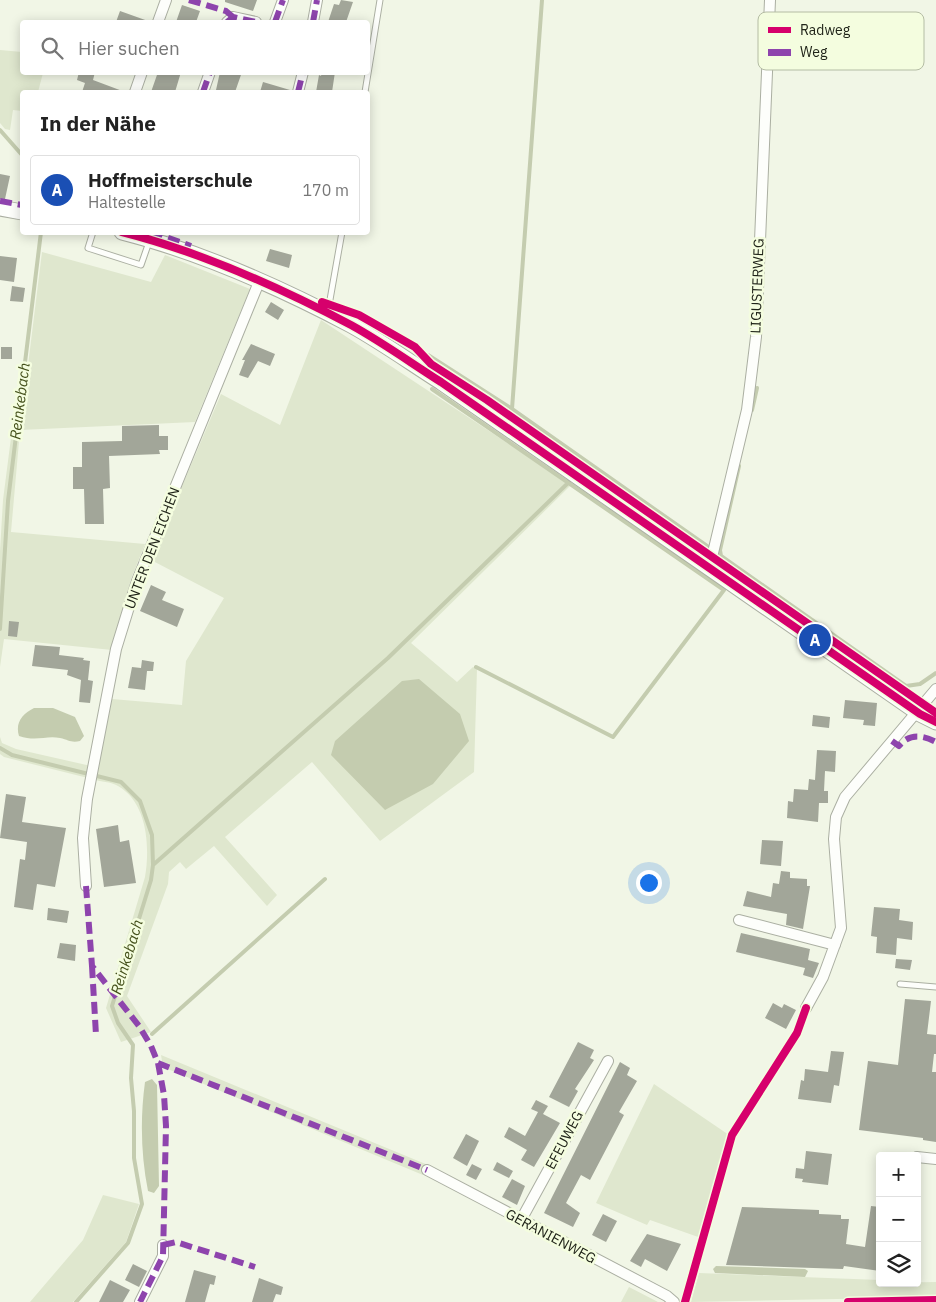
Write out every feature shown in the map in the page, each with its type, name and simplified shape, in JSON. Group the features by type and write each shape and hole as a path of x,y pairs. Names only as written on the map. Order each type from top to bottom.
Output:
{"street":[{"path":"159,20 166,0"},
{"path":"276,20 283,0"},
{"path":"313,20 317,0"},
{"path":"229,20 233,17 247,20"},
{"name":"LIGUSTERWEG","path":"707,565 712,557 752,384 756,337 767,70"},
{"path":"136,90 141,75"},
{"path":"204,90 209,75"},
{"path":"298,90 302,75"},
{"path":"0,208 20,212"},
{"path":"132,235 259,282 373,338 441,382 707,565 918,713 936,722"},
{"name":"UNTER DEN EICHEN","path":"86,886 82,838 90,785 116,649 137,581 259,282"},
{"path":"806,1008 823,977 841,928 834,839 836,817 845,797 918,713 936,689"},
{"path":"918,713 936,733"},
{"path":"739,920 835,945"},
{"name":"EFEUWEG","path":"521,1220 608,1061"},
{"path":"921,1157 936,1159"},
{"name":"GERANIENWEG","path":"427,1170 667,1296 674,1302"},
{"path":"140,1302 163,1256 163,1245"}],"lane":[{"path":"370,61 380,0"},
{"path":"365,90 368,75"},
{"path":"92,235 88,248 141,265 150,240"},
{"path":"327,314 341,235"},
{"path":"900,984 936,987"}],"shaded area":[{"path":"0,50 20,52 20,75 42,75 39,90 20,90 20,111 13,110 10,130 5,129 0,123"},
{"path":"42,252 151,282 165,255 250,289 195,422 20,430"},
{"path":"321,320 571,485 411,643 457,682 473,667 477,669 474,772 380,841 312,762 225,837 277,895 267,906 214,846 186,869 180,862 169,872 168,884 127,996 151,1032 121,1042 106,1008 145,877 147,840 145,827 136,803 118,786 96,780 112,699 182,705 186,661 224,598 151,560 221,394 280,425"},
{"path":"12,430 20,430 11,532 145,544 131,579 112,650 4,639 0,667 0,551 3,500"},
{"path":"419,679 460,714 469,741 433,784 385,810 331,755 335,741 402,681"},
{"path":"34,708 53,708 75,717 84,736 80,741 74,742 55,737 25,738 19,736 18,727 20,719"},
{"path":"0,737 2,743 16,749 91,766 88,778 4,757 0,754"},
{"path":"161,1055 428,1165 423,1175 163,1067"},
{"path":"152,1079 157,1085 159,1186 154,1193 148,1191 142,1137 145,1082"},
{"path":"654,1084 729,1135 701,1238 650,1220 647,1225 596,1203"},
{"path":"103,1195 139,1204 126,1242 73,1302 30,1302 83,1240"},
{"path":"716,1266 805,1269 808,1271 805,1277 715,1273 713,1269"},
{"path":"699,1273 876,1280 876,1287 921,1287 921,1282 936,1282 936,1297 691,1302"},
{"path":"629,1287 658,1302 621,1302"}],"building":[{"path":"225,0 257,0 253,11 225,2"},
{"path":"341,0 353,2 347,20 329,20 334,4 339,5"},
{"path":"182,5 200,11 197,20 177,20"},
{"path":"120,11 145,20 117,20"},
{"path":"78,75 94,75 93,80 120,90 83,90 85,83 77,80"},
{"path":"157,75 180,75 176,90 152,90"},
{"path":"219,75 241,75 236,90 216,90"},
{"path":"319,75 335,75 332,90 316,90"},
{"path":"263,82 290,90 261,90"},
{"path":"0,174 10,176 5,199 0,199"},
{"path":"270,249 292,255 289,268 266,261"},
{"path":"0,256 17,258 14,282 0,280"},
{"path":"12,286 25,288 23,302 10,301"},
{"path":"271,302 284,310 278,320 265,312"},
{"path":"251,344 275,354 270,366 258,361 248,378 239,375 245,360 242,360"},
{"path":"1,347 12,347 12,359 1,359"},
{"path":"159,425 159,436 168,436 168,450 159,450 160,454 109,456 110,488 103,489 104,524 85,524 84,489 73,489 73,467 82,467 82,442 122,441 122,426"},
{"path":"151,585 166,592 162,600 184,609 177,627 140,611"},
{"path":"9,621 19,622 17,637 8,636"},
{"path":"35,645 60,647 59,655 84,658 83,660 90,661 88,680 93,681 90,703 79,702 81,680 67,675 68,670 32,666"},
{"path":"142,660 154,662 153,671 147,671 145,690 128,688 132,667 141,668"},
{"path":"845,700 877,703 875,726 863,725 864,720 843,718"},
{"path":"813,715 830,717 829,728 812,726"},
{"path":"817,750 836,751 835,772 825,771 824,791 828,791 828,803 819,803 818,822 787,818 788,801 793,802 794,789 808,790 809,779 815,780"},
{"path":"6,794 26,797 22,822 66,828 55,887 37,884 33,910 14,907 20,859 25,860 27,842 0,838"},
{"path":"118,825 120,842 129,840 136,883 104,887 96,829"},
{"path":"762,840 783,841 781,866 760,864"},
{"path":"781,871 790,872 790,878 807,879 807,886 810,886 803,929 786,925 787,914 743,906 747,891 771,897 773,883 779,884"},
{"path":"874,907 900,909 899,920 913,922 912,940 897,938 896,955 876,953 877,937 871,936"},
{"path":"48,908 69,911 67,923 47,920"},
{"path":"741,933 810,949 808,960 819,963 813,978 803,975 805,968 736,952"},
{"path":"60,943 76,945 75,961 57,958"},
{"path":"896,959 912,960 910,970 895,968"},
{"path":"905,999 931,1001 927,1034 936,1035 936,1054 934,1054 932,1072 936,1072 936,1142 923,1140 923,1138 859,1130 868,1061 898,1065"},
{"path":"773,1003 782,1008 784,1004 796,1010 786,1029 765,1018"},
{"path":"578,1042 594,1050 590,1058 594,1060 575,1089 578,1091 569,1107 549,1097"},
{"path":"831,1051 844,1052 839,1086 834,1085 831,1103 798,1099 801,1080 804,1081 805,1069 828,1072"},
{"path":"620,1062 630,1068 627,1075 637,1081 619,1112 624,1115 590,1180 581,1175 566,1203 580,1213 573,1227 544,1213"},
{"path":"536,1100 548,1106 543,1114 560,1123 534,1167 521,1160 527,1150 504,1137 509,1127 525,1136 538,1112 531,1109"},
{"path":"466,1134 479,1141 467,1166 453,1158"},
{"path":"806,1151 832,1154 828,1185 802,1182 803,1179 795,1178 796,1168 804,1169"},
{"path":"497,1162 513,1171 509,1178 493,1170"},
{"path":"472,1164 482,1169 476,1180 466,1175"},
{"path":"512,1179 525,1186 517,1205 502,1197"},
{"path":"871,1206 876,1207 876,1270 844,1266 843,1269 726,1265 742,1207 819,1210 819,1214 841,1215 841,1219 849,1219 846,1244 865,1247"},
{"path":"603,1214 617,1221 606,1242 592,1235"},
{"path":"647,1234 681,1244 667,1271 645,1259 641,1267 630,1261"},
{"path":"133,1264 147,1271 139,1287 125,1280"},
{"path":"194,1270 216,1276 214,1285 210,1284 205,1302 185,1302"},
{"path":"259,1278 283,1287 281,1295 276,1294 273,1302 252,1302"},
{"path":"110,1280 130,1290 123,1302 99,1302"}],"waterway":[{"path":"512,409 542,0"},
{"name":"Reinkebach","path":"0,130 20,153"},
{"name":"Reinkebach","path":"0,629 8,501 41,235"},
{"path":"428,355 512,409 707,546"},
{"path":"752,410 757,388"},
{"path":"432,389 724,590 613,737 476,667"},
{"path":"739,466 720,550 721,556 906,686 920,684 936,673"},
{"path":"153,865 388,658 569,482"},
{"name":"Reinkebach","path":"0,748 12,755 121,782 140,801 152,835 153,865 151,880 112,1006 118,1023 133,1045 131,1078 134,1111 134,1158 142,1204 128,1243 76,1302"},
{"path":"152,1034 325,879"}],"marked path":[{"path":"189,0 226,11 233,17"},
{"path":"276,20 283,0"},
{"path":"313,20 317,0"},
{"path":"229,20 233,17 247,20"},
{"path":"204,90 209,75"},
{"path":"298,90 302,75"},
{"path":"0,201 20,205"},
{"path":"160,235 191,246"},
{"path":"892,741 899,746 907,739 916,736 936,742"},
{"path":"86,886 92,966 139,1026 151,1046 158,1063 164,1095 166,1126 163,1256 140,1302"},
{"path":"92,966 96,1035"},
{"path":"158,1063 427,1170"},
{"path":"163,1245 176,1242 255,1267"}],"cycle path":[{"path":"133,235 210,260 268,284 324,311 385,345 920,714 936,722"},
{"path":"322,302 359,315 415,347 431,364 487,400 936,713"},
{"path":"685,1302 732,1135 797,1033 806,1008"},
{"path":"848,1302 936,1300"}],"place":[{"name":"Hoffmeisterschule","path":"815,640"}]}
